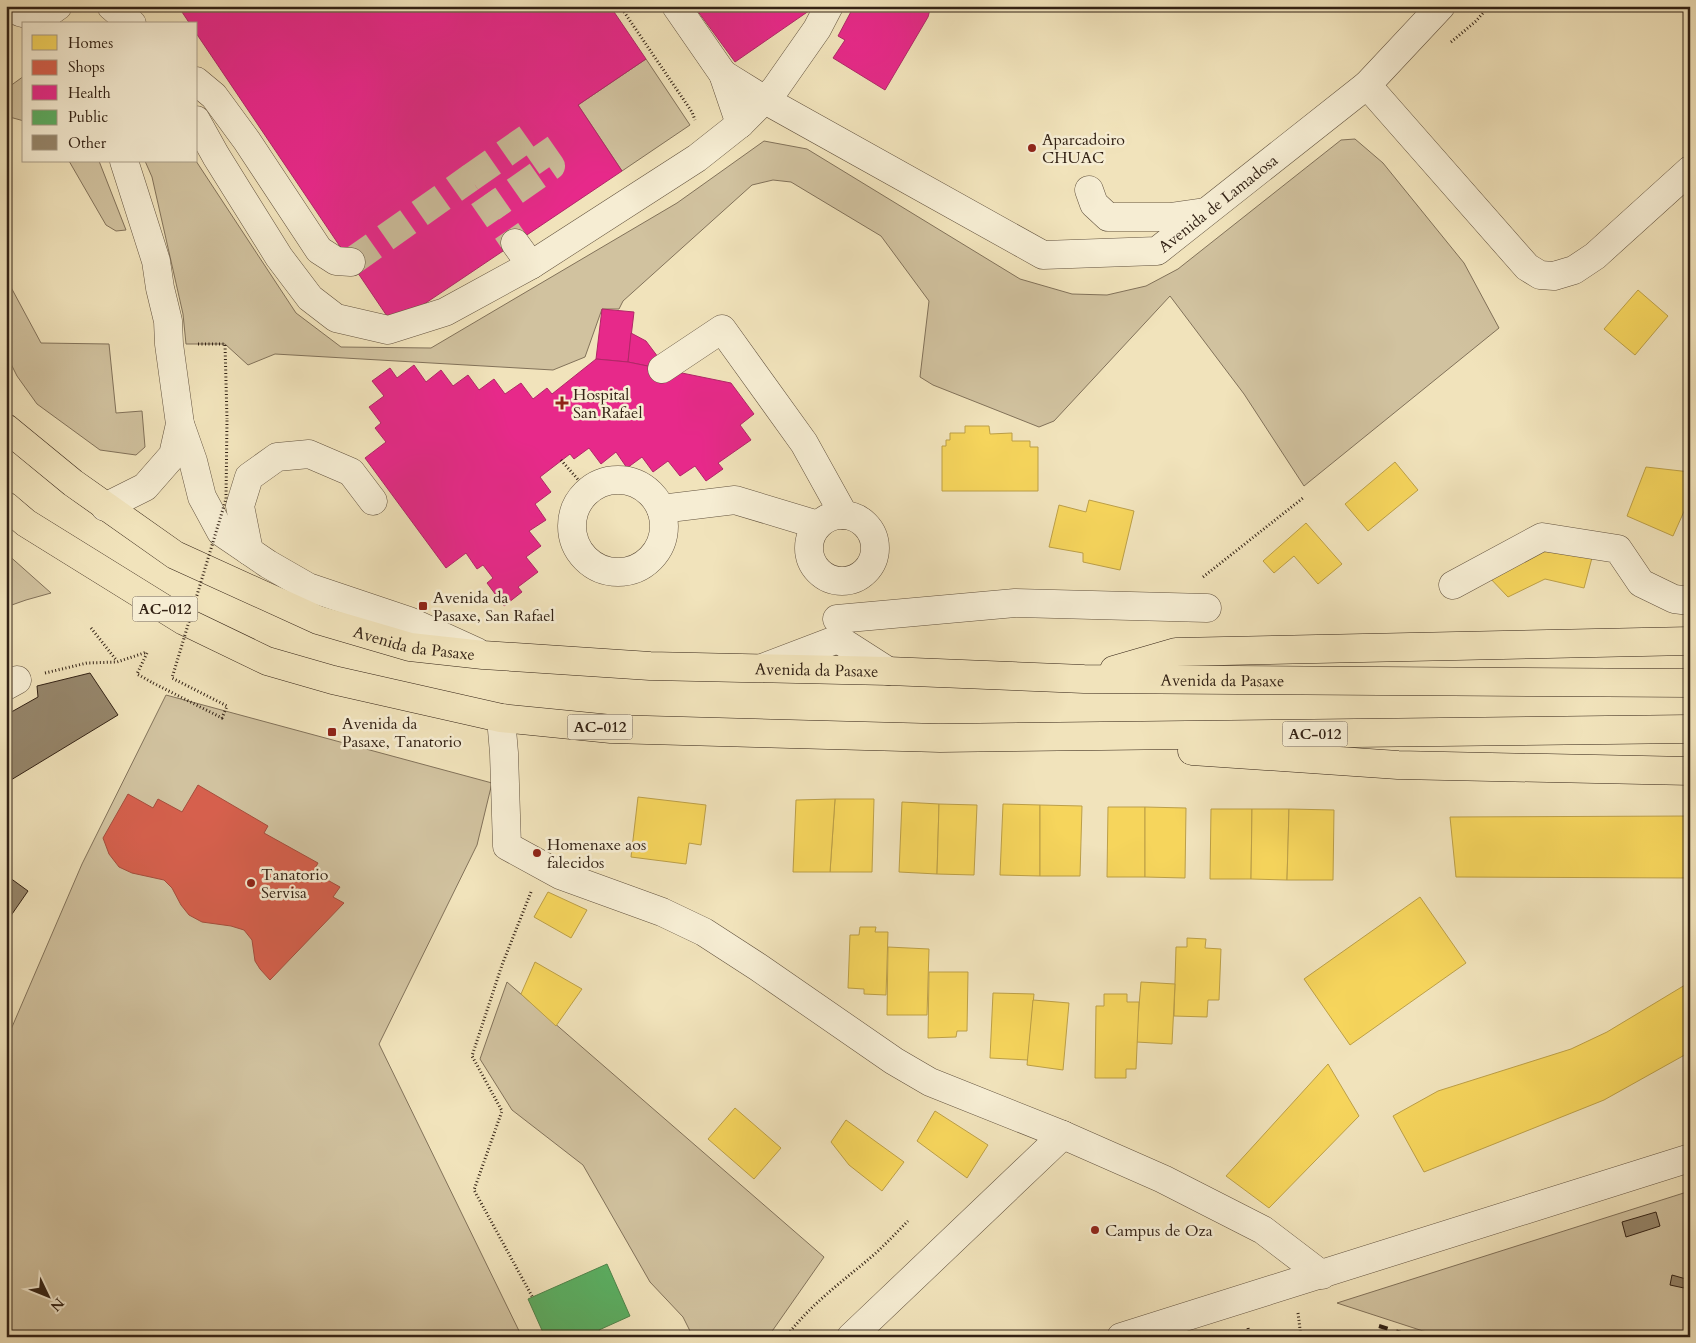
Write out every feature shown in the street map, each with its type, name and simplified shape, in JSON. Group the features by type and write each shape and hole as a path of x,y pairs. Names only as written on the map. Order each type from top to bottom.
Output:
{"main road":[{"name":"Avenida da Pasaxe","path":"6,428 105,507 175,555 318,620 410,647 483,655 650,666 888,671 1084,679 1690,683"},
{"name":"AC-012","path":"6,506 26,523 184,621 267,660 333,680 500,718 611,728 940,738 1690,729"},
{"path":"1084,679 1176,652 1690,641"},
{"path":"940,738 1398,765 1690,771"}],"street":[{"path":"9,6 25,14 34,15 60,12"},
{"path":"111,6 130,22"},
{"path":"676,6 724,74 740,124"},
{"path":"198,124 279,257 310,298 336,318 388,330 445,312 531,265 697,158 740,124 775,89 817,29 830,6"},
{"name":"Avenida de Lamadosa","path":"724,74 765,100 1043,255 1157,251 1367,84 1441,6"},
{"path":"198,83 214,96 241,133 319,250 336,261 350,262"},
{"path":"1367,84 1527,267 1540,275 1554,276 1574,270 1595,256 1690,170"},
{"path":"124,162 156,261 168,321 180,424 193,461 202,497 220,532 268,564 308,587 409,621 483,655"},
{"path":"1089,190 1094,204 1108,217 1170,217 1205,212"},
{"path":"515,243 531,265"},
{"path":"662,369 722,329 804,443 844,515"},
{"path":"105,507 145,487 173,455 180,424"},
{"path":"249,551 240,506 249,477 277,457 309,454 351,472 373,501"},
{"path":"615,480 629,481 643,487 654,497 661,510 664,524 662,540 656,553 644,564 630,571 615,572 600,568 587,560 578,548 573,533 573,518 578,504 588,491 601,484 615,480"},
{"path":"661,510 735,500 818,525"},
{"path":"844,515 853,516 867,526 875,545 875,555 865,573 847,582 826,578 812,564 809,554 809,543 818,525 825,519 844,515"},
{"path":"1454,585 1542,536 1618,549 1641,582 1674,599 1690,600"},
{"path":"838,629 847,582"},
{"path":"762,668 838,629 1015,603 1207,608"},
{"path":"838,629 888,671"},
{"path":"500,718 504,753 507,846 560,875 662,912 704,932 894,1061 930,1082 1063,1135 1163,1179 1263,1230 1322,1275"},
{"path":"851,1337 1063,1135"},
{"path":"1121,1337 1690,1158"}],"path":[{"path":"620,6 692,112 696,121"},
{"path":"1452,42 1476,21 1489,6"},
{"path":"12,683 87,663 117,662 147,652 137,674 222,718 227,706 172,678 226,499 227,419 225,344 170,344"},
{"path":"561,460 588,491"},
{"path":"1166,606 1303,498"},
{"path":"91,628 117,662"},
{"path":"533,1298 474,1190 502,1111 472,1056 502,965 542,866"},
{"path":"786,1337 792,1328 908,1221"},
{"path":"1297,1305 1301,1337"}],"shaded area":[{"path":"646,59 690,125 622,171 578,105"},
{"path":"22,77 22,120 6,116 6,89"},
{"path":"1355,139 1383,163 1464,263 1499,328 1304,486 1244,394 1170,296 1054,421 1039,427 933,385 920,377 929,301 881,236 791,182 773,180 752,185 623,301 619,309 602,309 585,357 553,370 275,354 248,365 225,344 186,344 183,314 152,177 145,162 197,162 296,313 341,347 431,348 677,203 764,141 807,149 1020,279 1072,294 1107,295 1146,286 1178,269 1341,140"},
{"path":"70,162 99,162 126,230 116,231 106,225"},
{"path":"6,278 41,343 109,344 116,413 142,411 145,447 136,455 100,450 37,404 17,376 6,354"},
{"path":"6,553 51,593 6,607"},
{"path":"166,695 492,783 477,845 379,1044 522,1337 6,1337 6,1041 82,864"},
{"path":"507,982 824,1257 768,1337 693,1337 683,1317 650,1282 583,1165 512,1110 480,1059"},
{"path":"1690,1191 1690,1337 1448,1337 1423,1331 1337,1303"}],"building: Homes":[{"path":"1638,290 1668,316 1635,355 1604,329"},
{"path":"965,426 989,426 990,434 1012,433 1012,441 1030,441 1030,447 1038,447 1038,491 942,491 942,446 946,446 946,440 950,440 950,433 965,433"},
{"path":"1395,462 1418,490 1368,531 1345,504"},
{"path":"1646,467 1690,472 1690,498 1673,536 1627,516"},
{"path":"1089,500 1134,511 1120,570 1083,562 1083,553 1049,547 1059,505 1086,512"},
{"path":"1306,523 1342,564 1318,584 1294,556 1274,573 1263,561"},
{"path":"1545,545 1593,554 1584,588 1545,579 1508,597 1488,576"},
{"path":"638,797 706,805 701,845 689,843 686,864 631,857"},
{"path":"835,799 874,799 872,872 830,872"},
{"path":"835,799 830,872 793,872 796,800"},
{"path":"902,802 939,804 937,874 899,872"},
{"path":"939,804 977,805 974,875 937,874"},
{"path":"1003,804 1040,805 1040,876 1000,875"},
{"path":"1040,805 1082,806 1080,876 1040,876"},
{"path":"1108,807 1145,807 1145,877 1107,877"},
{"path":"1145,807 1186,808 1185,878 1145,877"},
{"path":"1211,809 1252,809 1251,879 1210,879"},
{"path":"1252,809 1289,809 1287,880 1251,879"},
{"path":"1289,809 1334,810 1333,880 1287,880"},
{"path":"1690,816 1690,878 1456,877 1450,817"},
{"path":"548,892 587,910 571,938 534,917"},
{"path":"1420,897 1466,963 1350,1045 1304,979"},
{"path":"860,927 876,927 875,932 888,932 886,995 864,994 864,989 848,988 850,935 859,935"},
{"path":"1187,938 1206,939 1205,948 1221,949 1219,1000 1208,1000 1207,1017 1174,1016 1176,947 1187,947"},
{"path":"888,947 929,949 927,1015 887,1015"},
{"path":"535,962 582,989 556,1026 521,994"},
{"path":"929,972 968,972 967,1031 957,1031 956,1037 928,1038"},
{"path":"1141,982 1175,984 1172,1044 1136,1042"},
{"path":"1690,982 1690,1052 1604,1100 1424,1172 1393,1116 1438,1091 1571,1049 1607,1032"},
{"path":"993,993 1034,994 1028,1060 990,1058"},
{"path":"1104,994 1127,994 1127,1002 1139,1002 1136,1069 1126,1069 1126,1078 1095,1078 1096,1006 1104,1006"},
{"path":"1033,1000 1069,1003 1063,1070 1027,1065"},
{"path":"1328,1064 1359,1116 1269,1208 1226,1176"},
{"path":"735,1108 781,1148 754,1179 708,1139"},
{"path":"935,1111 988,1145 967,1178 917,1141"},
{"path":"846,1120 904,1162 882,1191 849,1165 831,1142"}],"building: Shops":[{"name":"Tanatorio Servisa","path":"198,785 268,826 264,833 318,863 313,872 340,887 333,897 344,903 270,980 255,961 252,940 244,930 202,922 189,915 172,888 164,880 132,873 119,867 109,854 103,838 128,794 153,808 158,799 182,812"}],"building: Health":[{"path":"178,6 610,6 646,59 578,105 622,171 393,325 198,36 198,22 189,22"},
{"path":"694,6 816,6 735,62"},
{"path":"854,6 931,6 928,17 885,90 833,58 845,40 838,36"},
{"path":"602,309 634,312 628,362 596,359"},
{"path":"631,333 646,341 661,361 662,369 628,362"},
{"path":"596,359 628,362 731,383 754,414 740,425 751,440 718,463 723,469 706,481 695,466 680,476 668,461 653,472 642,457 627,468 616,452 601,464 589,448 574,459 570,454 540,477 551,492 535,504 546,520 529,531 541,546 526,557 538,572 518,587 522,592 504,606 487,583 493,578 483,565 477,569 466,553 446,568 365,458 386,442 375,428 381,423 369,407 384,396 372,381 390,368 397,378 414,365 426,382 441,370 453,386 468,375 479,390 494,379 505,394 521,383 533,399 547,388 552,394"}],"building: Public":[{"path":"607,1264 630,1316 599,1330 602,1337 545,1337 528,1299"}],"building: Other":[{"path":"90,673 118,715 6,783 6,715 38,697 37,686"},
{"path":"6,875 28,891 10,917 6,914"},
{"path":"1656,1212 1660,1226 1626,1237 1622,1222"},
{"path":"1672,1275 1686,1279 1684,1288 1670,1285"}],"tunnel":[{"path":"470,178 530,136 551,166 491,208"},
{"path":"351,262 470,178 515,243"}],"railway":[{"path":"1379,1326 1414,1337"}],"place":[{"name":"Aparcadoiro CHUAC","path":"1032,148"},
{"name":"Hospital San Rafael","path":"562,403"},
{"name":"Avenida da Pasaxe, San Rafael","path":"423,606"},
{"name":"Avenida da Pasaxe, Tanatorio","path":"332,732"},
{"name":"Homenaxe aos falecidos","path":"537,853"},
{"name":"Tanatorio Servisa","path":"251,883"},
{"name":"Campus de Oza","path":"1095,1230"}]}
